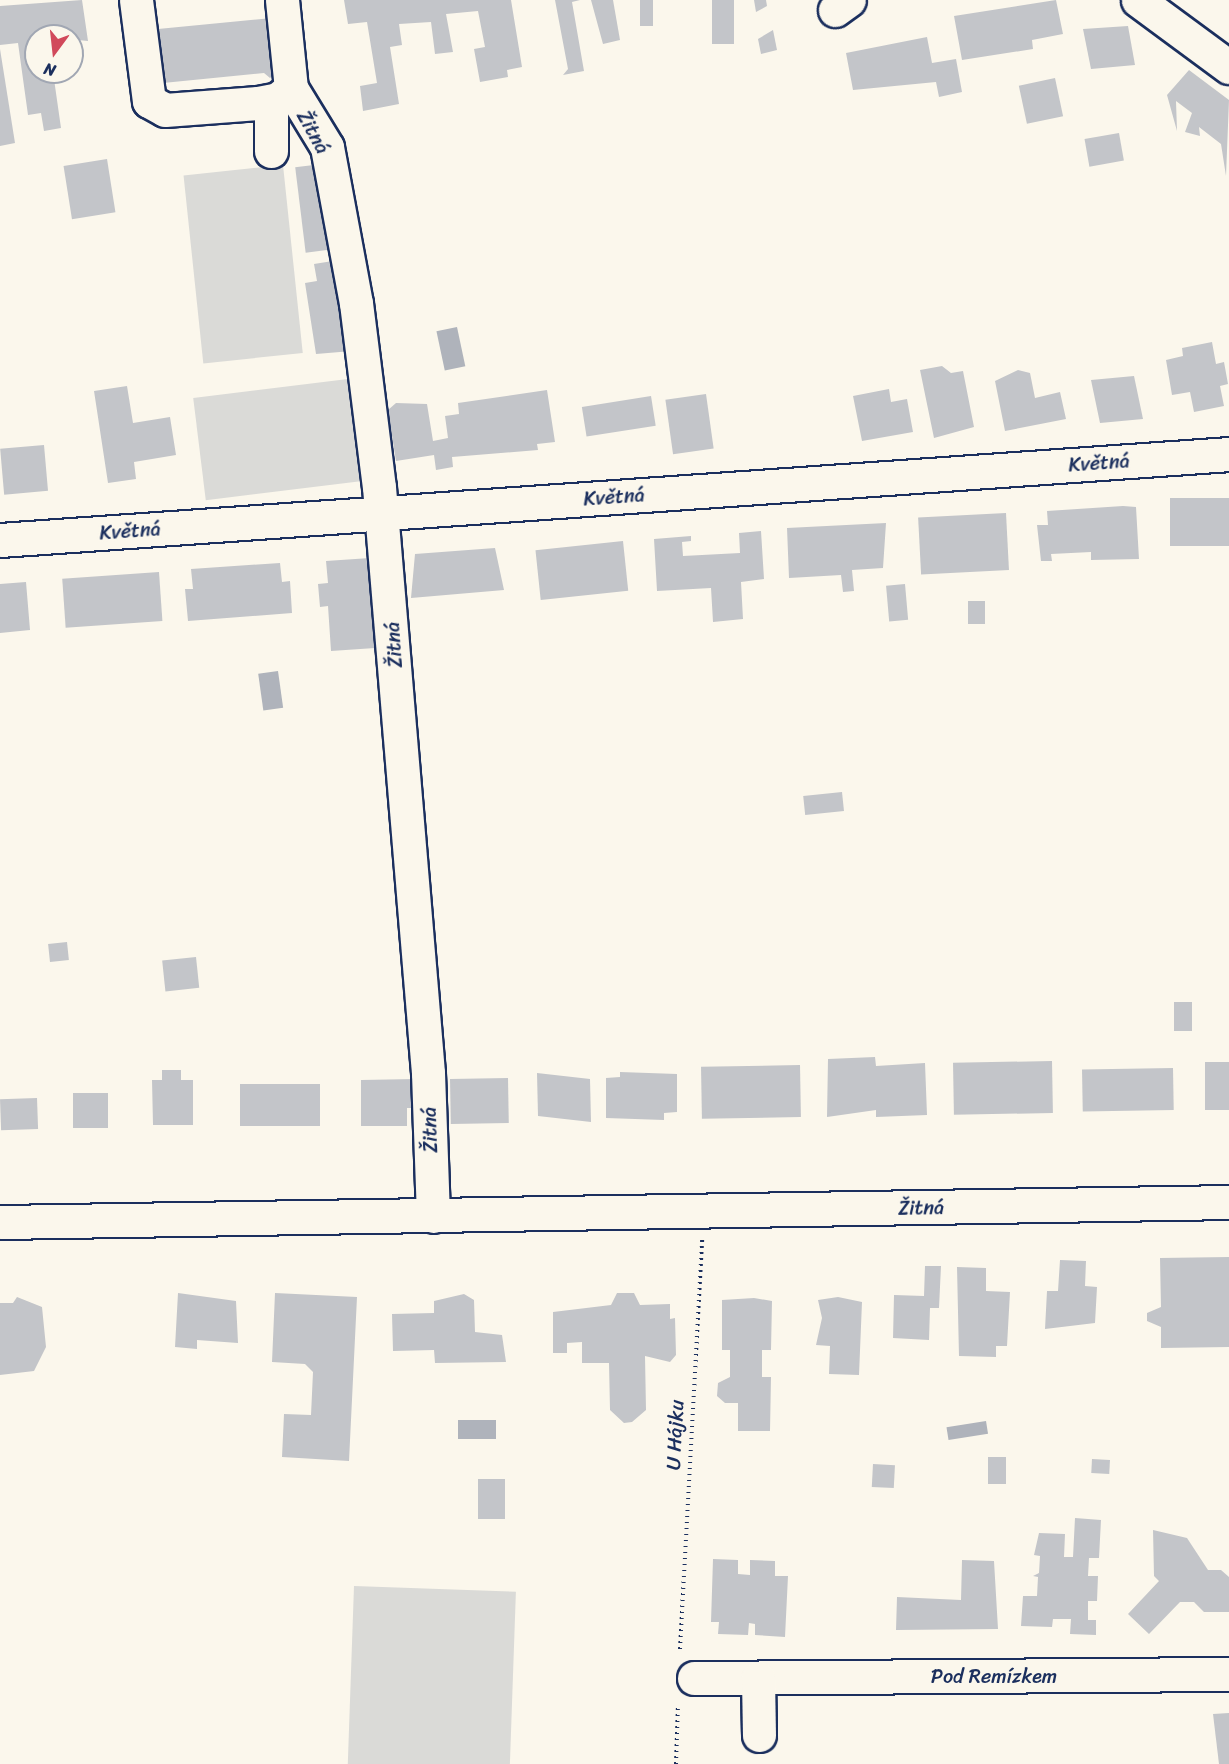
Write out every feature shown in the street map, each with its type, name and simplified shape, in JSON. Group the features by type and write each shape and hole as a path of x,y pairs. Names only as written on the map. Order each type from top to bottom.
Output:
{"street":[{"path":"136,0 149,101 165,110 281,95"},
{"path":"271,151 281,95 282,0"},
{"path":"1138,0 1229,67"},
{"name":"Žitná","path":"281,95 327,147 356,303 382,513 428,1073 433,1216"},
{"name":"Květná","path":"0,540 1229,454"},
{"name":"Žitná","path":"0,1222 1229,1202"},
{"name":"Pod Remízkem","path":"684,1677 1229,1674"},
{"path":"758,1678 759,1735"}],"path":[{"name":"U Hájku","path":"676,1764 684,1677 704,1212"}],"shaded area":[{"path":"283,165 303,353 203,363 184,175"},
{"path":"457,327 465,366 445,370 436,331"},
{"path":"356,378 369,480 206,500 193,398"},
{"path":"278,671 283,708 263,710 258,674"},
{"path":"458,1420 496,1420 496,1439 458,1439"},
{"path":"986,1421 988,1434 949,1440 946,1427"},
{"path":"354,1586 516,1592 510,1764 348,1764"}],"building":[{"path":"82,0 88,41 84,41 84,24 24,24 24,84 55,84 61,128 44,131 41,113 28,115 18,43 0,45 0,6"},
{"path":"344,0 511,0 522,67 507,70 508,77 480,82 474,49 485,47 478,11 446,14 453,52 435,54 431,22 399,24 402,45 390,47 399,104 363,111 360,86 377,83 367,22 348,24"},
{"path":"555,0 580,0 572,2 584,71 563,75 568,69"},
{"path":"591,0 613,0 620,40 603,44"},
{"path":"640,0 653,0 653,26 640,26"},
{"path":"712,0 734,0 734,44 712,44"},
{"path":"754,0 766,0 767,6 756,12"},
{"path":"1056,0 1063,34 1032,40 1033,49 962,60 954,16"},
{"path":"272,18 277,72 270,78 264,73 163,83 158,29"},
{"path":"1128,26 1135,65 1091,69 1083,29"},
{"path":"773,30 777,50 761,54 758,39"},
{"path":"927,37 932,63 956,59 962,92 939,97 936,82 853,90 846,53"},
{"path":"0,49 15,143 0,146"},
{"path":"1189,70 1229,100 1226,176 1221,144 1199,127 1200,136 1185,132 1192,113 1176,101 1177,131 1167,95"},
{"path":"1055,78 1063,116 1027,124 1019,86"},
{"path":"1119,133 1124,161 1089,167 1085,139"},
{"path":"107,159 115,212 72,219 64,166"},
{"path":"322,164 332,249 306,253 295,167"},
{"path":"339,260 352,351 316,354 305,283 317,281 314,264"},
{"path":"1212,342 1216,364 1224,362 1228,384 1220,386 1224,406 1194,412 1190,392 1172,395 1166,360 1183,356 1182,348"},
{"path":"942,366 951,373 963,371 974,427 934,438 920,370"},
{"path":"1018,370 1030,373 1035,398 1060,392 1066,419 1005,431 995,381"},
{"path":"1134,376 1143,419 1100,423 1091,380"},
{"path":"127,386 133,423 170,417 176,455 134,462 136,479 108,483 94,391"},
{"path":"889,389 891,402 907,399 913,432 862,441 853,396"},
{"path":"547,390 555,442 537,444 538,450 452,457 453,467 436,470 434,455 396,461 388,410 396,403 427,404 433,441 448,438 445,416 459,414 458,403"},
{"path":"706,394 714,448 673,454 665,400"},
{"path":"651,396 656,426 587,437 582,407"},
{"path":"44,445 48,491 4,495 0,449"},
{"path":"1170,498 1229,498 1229,546 1170,546"},
{"path":"1136,507 1139,559 1091,560 1091,552 1051,554 1052,561 1041,561 1037,525 1048,525 1047,511"},
{"path":"1006,513 1009,570 921,575 918,518"},
{"path":"886,523 883,568 852,570 854,591 843,592 841,575 789,578 787,528"},
{"path":"761,531 764,579 741,582 743,619 713,622 711,588 657,591 654,539 691,536 691,541 682,542 683,556 740,553 739,533"},
{"path":"623,541 628,591 541,600 535,550"},
{"path":"495,548 504,590 411,598 415,554"},
{"path":"370,558 375,648 331,651 328,606 320,607 318,584 328,583 326,561"},
{"path":"280,563 282,582 290,581 292,613 188,621 185,589 193,589 191,569"},
{"path":"159,572 162,621 66,628 62,579"},
{"path":"26,582 30,630 0,633 0,584"},
{"path":"905,584 908,620 889,622 886,586"},
{"path":"968,601 985,601 985,624 968,624"},
{"path":"842,792 844,811 805,815 803,796"},
{"path":"67,942 69,960 50,962 48,944"},
{"path":"196,957 199,988 165,991 162,961"},
{"path":"1174,1002 1192,1002 1192,1031 1174,1031"},
{"path":"875,1057 876,1066 925,1063 927,1115 876,1117 876,1110 827,1117 828,1059"},
{"path":"1052,1061 1053,1113 954,1115 953,1063"},
{"path":"1205,1062 1229,1062 1229,1110 1205,1110"},
{"path":"800,1065 801,1117 702,1119 701,1067"},
{"path":"1173,1068 1174,1110 1083,1112 1082,1070"},
{"path":"162,1070 181,1070 181,1080 193,1080 193,1125 153,1125 152,1080 162,1080"},
{"path":"620,1072 677,1074 677,1112 664,1113 664,1120 606,1118 606,1078 620,1077"},
{"path":"537,1073 590,1079 591,1122 538,1116"},
{"path":"508,1078 509,1123 451,1124 450,1079"},
{"path":"415,1079 416,1108 407,1108 407,1126 361,1126 361,1080"},
{"path":"240,1084 320,1084 320,1126 240,1126"},
{"path":"73,1093 108,1093 108,1128 73,1128"},
{"path":"37,1098 38,1129 1,1130 0,1099"},
{"path":"1229,1257 1229,1347 1161,1348 1161,1327 1147,1321 1147,1313 1161,1307 1160,1258"},
{"path":"1060,1260 1086,1261 1085,1286 1097,1287 1095,1323 1045,1329 1047,1291 1058,1291"},
{"path":"925,1266 941,1266 939,1308 930,1308 929,1340 893,1338 894,1295 924,1296"},
{"path":"957,1267 986,1268 986,1291 1010,1292 1007,1346 996,1346 996,1357 959,1356"},
{"path":"178,1293 236,1301 238,1343 197,1340 197,1349 175,1347"},
{"path":"275,1293 357,1297 349,1461 282,1457 284,1414 311,1415 313,1372 305,1364 272,1362"},
{"path":"617,1293 634,1293 640,1305 670,1304 670,1319 675,1318 676,1355 670,1362 645,1356 646,1410 632,1422 624,1423 610,1410 609,1363 582,1363 582,1342 567,1343 567,1353 553,1353 553,1312 611,1305"},
{"path":"464,1294 474,1300 475,1332 502,1335 506,1362 435,1363 434,1350 393,1351 392,1314 434,1313 434,1301"},
{"path":"17,1297 42,1307 46,1347 34,1371 0,1375 0,1303 13,1303"},
{"path":"838,1297 862,1302 859,1375 829,1374 830,1346 816,1345 822,1318 818,1300"},
{"path":"754,1298 772,1301 771,1350 762,1350 762,1377 771,1377 770,1431 738,1431 738,1403 725,1403 717,1396 718,1383 730,1377 730,1350 722,1350 722,1300"},
{"path":"988,1457 1006,1457 1006,1484 988,1484"},
{"path":"1092,1459 1110,1460 1109,1474 1091,1473"},
{"path":"873,1464 895,1465 894,1488 872,1487"},
{"path":"478,1479 505,1479 505,1519 478,1519"},
{"path":"1075,1518 1101,1520 1099,1558 1089,1558 1088,1576 1098,1576 1097,1601 1088,1601 1088,1620 1096,1620 1096,1635 1070,1634 1071,1619 1053,1619 1052,1627 1021,1626 1023,1596 1037,1596 1038,1577 1033,1576 1039,1573 1040,1556 1034,1555 1039,1533 1065,1534 1064,1557 1073,1557"},
{"path":"1153,1530 1187,1538 1208,1570 1221,1570 1229,1577 1229,1612 1204,1612 1194,1602 1180,1602 1149,1634 1128,1614 1159,1581 1154,1576"},
{"path":"713,1559 738,1560 738,1574 750,1575 750,1560 775,1561 775,1576 788,1576 785,1637 755,1635 755,1624 749,1623 748,1635 718,1634 719,1622 711,1622"},
{"path":"962,1560 994,1561 998,1629 896,1630 897,1597 961,1600"},
{"path":"1229,1713 1229,1764 1219,1764 1213,1714"}]}
